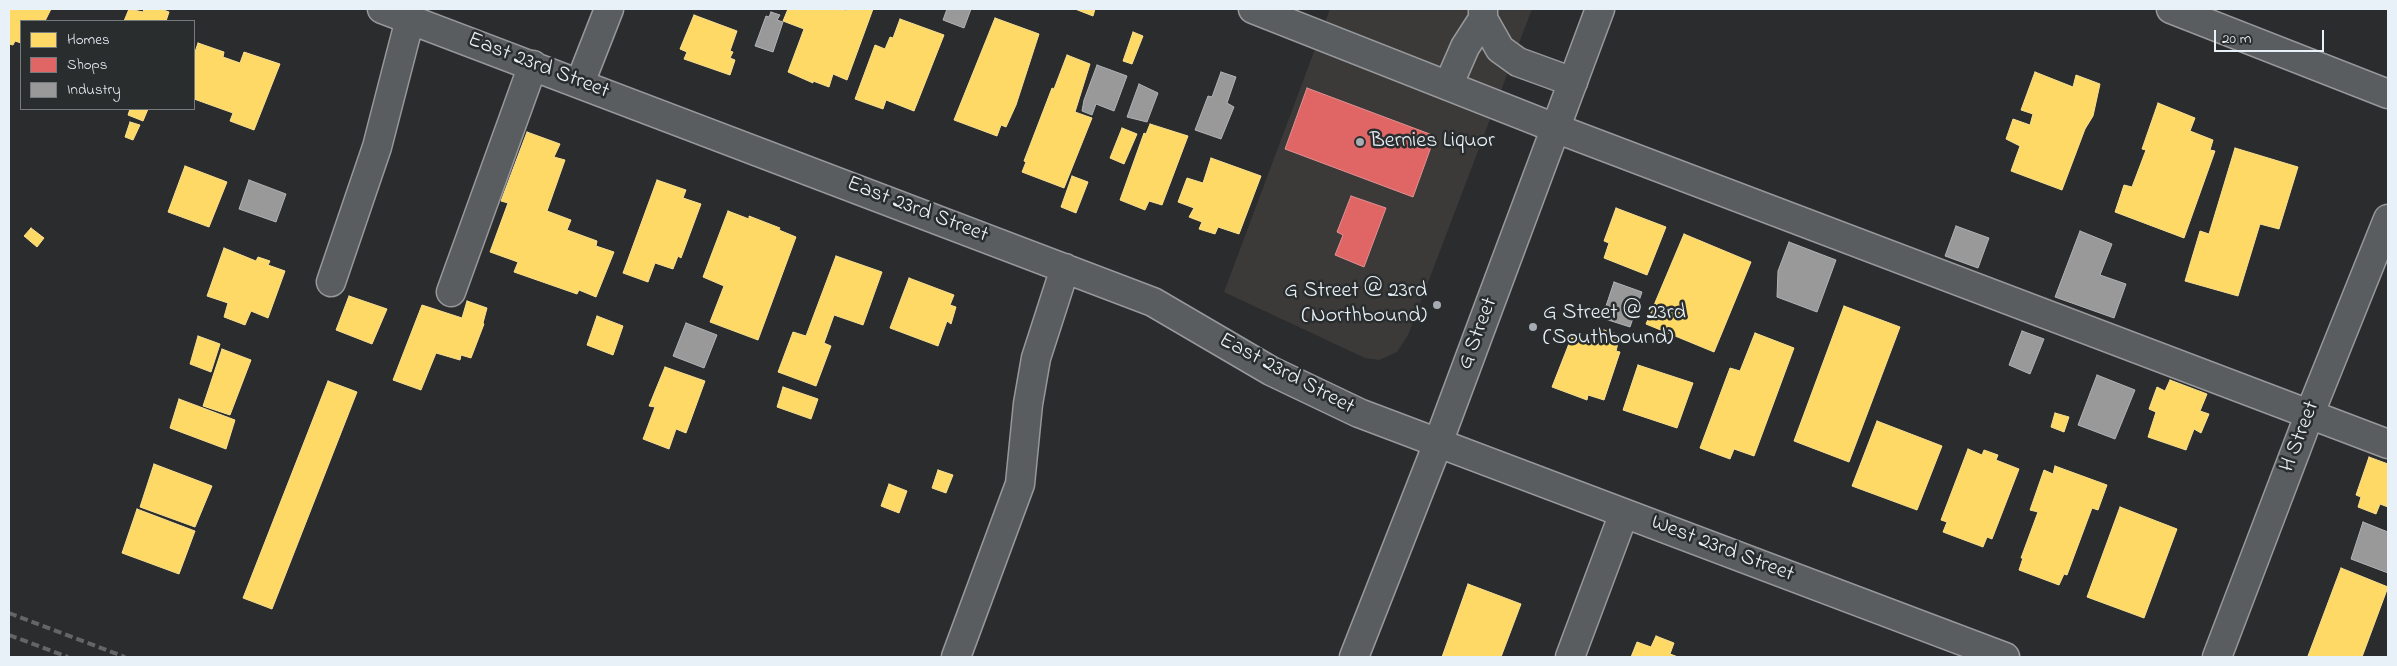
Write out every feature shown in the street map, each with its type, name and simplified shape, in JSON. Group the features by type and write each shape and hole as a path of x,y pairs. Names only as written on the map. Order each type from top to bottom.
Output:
{"street":[{"name":"East 23rd Street","path":"382,9 1153,302 1271,371 1315,393 1360,413 1438,443"},
{"path":"580,83 609,9"},
{"path":"1253,9 1555,128 2388,444"},
{"name":"G Street","path":"1354,657 1438,443 1600,9"},
{"path":"2171,9 2388,94"},
{"path":"1448,86 1465,47 1483,14"},
{"path":"1483,14 1500,48 1512,58 1518,62 1573,82"},
{"path":"331,282 377,147 410,19"},
{"path":"451,292 533,65"},
{"name":"H Street","path":"2217,657 2310,413 2388,219"},
{"path":"956,657 1020,484 1028,404 1036,358 1065,268"},
{"name":"West 23rd Street","path":"1438,443 2005,657"},
{"path":"1570,657 1624,513"}],"shaded area":[{"path":"1330,9 1532,9 1408,335 1397,352 1379,360 1365,358 1224,292"}],"building: Homes":[{"path":"9,9 51,9 46,20 20,20 20,43 15,41 13,45 9,44"},
{"path":"129,9 143,12 144,9 161,9 169,12 166,20 124,20"},
{"path":"788,9 841,9 846,11 847,9 873,9 847,80 833,74 829,87 813,81 813,83 788,72 804,29 783,21"},
{"path":"1075,9 1095,9 1093,16"},
{"path":"694,15 737,31 730,51 733,52 730,58 735,60 730,75 684,59 687,52 680,49"},
{"path":"995,18 1039,34 1016,105 1006,127 1001,125 997,136 954,120"},
{"path":"900,19 944,35 914,111 886,100 883,109 855,99 875,45 885,49 890,37 893,38"},
{"path":"1133,32 1143,36 1132,64 1123,61"},
{"path":"198,43 224,52 223,57 240,63 244,52 280,64 254,130 230,121 233,113 195,99 195,52"},
{"path":"1067,55 1090,64 1075,112 1092,118 1064,188 1022,172 1026,162 1024,161 1052,88 1054,89"},
{"path":"2035,72 2073,87 2076,75 2100,84 2093,116 2085,129 2062,190 2011,171 2020,146 2006,139 2013,119 2030,125 2033,114 2021,110"},
{"path":"2158,103 2195,118 2190,131 2213,140 2210,150 2215,151 2184,238 2115,212 2124,185 2132,187 2146,150 2142,149"},
{"path":"130,110 148,110 143,121 128,115"},
{"path":"130,122 140,125 133,140 125,137"},
{"path":"1150,124 1188,136 1162,205 1149,201 1145,210 1120,200 1144,133 1146,134"},
{"path":"1122,128 1137,134 1124,164 1110,158"},
{"path":"527,132 560,144 554,157 565,160 547,211 571,220 567,230 597,241 596,246 614,252 596,297 579,290 577,294 514,272 518,262 490,252 508,203 501,201"},
{"path":"2235,148 2298,167 2279,229 2260,224 2238,296 2185,281 2200,231 2209,234"},
{"path":"1211,158 1261,176 1239,234 1218,227 1215,234 1199,229 1202,222 1189,217 1194,208 1178,202 1187,178 1203,183"},
{"path":"185,166 227,182 209,227 168,212"},
{"path":"1072,176 1088,182 1076,213 1061,207"},
{"path":"657,180 686,190 683,198 701,204 681,258 678,256 673,269 655,263 648,282 623,273"},
{"path":"1616,208 1666,227 1647,275 1604,258 1609,243 1604,241"},
{"path":"728,211 749,219 749,216 780,228 779,230 796,237 758,340 710,322 724,286 703,277"},
{"path":"31,228 44,238 37,247 24,236"},
{"path":"1684,234 1751,262 1714,352 1646,324"},
{"path":"224,248 256,261 258,257 270,261 268,265 285,271 268,318 251,311 245,325 224,317 228,303 207,296"},
{"path":"836,256 882,272 863,325 834,315 824,343 831,346 816,386 778,372 793,332 806,336"},
{"path":"909,278 954,295 950,305 956,307 951,324 947,321 938,346 890,328"},
{"path":"349,296 387,309 372,344 336,330"},
{"path":"467,301 487,308 484,324 471,358 461,355 460,360 436,353 421,390 393,380 422,305 462,318"},
{"path":"1844,306 1900,327 1849,462 1794,441"},
{"path":"597,316 623,326 613,355 587,345"},
{"path":"1604,330 1620,335 1616,351 1620,352 1604,400 1588,395 1587,400 1552,387 1572,336 1598,345"},
{"path":"1755,333 1794,348 1754,456 1734,449 1730,459 1700,448 1730,368 1740,371"},
{"path":"198,336 220,344 211,372 190,364"},
{"path":"222,349 251,360 230,415 203,406"},
{"path":"1638,365 1693,383 1677,428 1623,410"},
{"path":"665,367 705,381 686,433 676,429 669,449 643,439 655,407 649,406"},
{"path":"2170,380 2207,394 2200,411 2209,414 2201,433 2194,429 2186,450 2148,437 2156,412 2149,409 2157,387 2165,391"},
{"path":"328,381 357,392 272,609 243,598"},
{"path":"783,387 818,399 811,419 777,407"},
{"path":"179,399 235,420 226,449 170,428"},
{"path":"2055,413 2069,417 2064,432 2051,427"},
{"path":"1877,421 1942,446 1917,510 1852,486"},
{"path":"1968,449 1982,455 1984,450 1998,455 1996,460 2019,469 1992,539 1987,537 1983,547 1943,532 1947,522 1941,520"},
{"path":"2369,457 2388,464 2388,507 2380,504 2376,514 2358,507 2361,497 2356,495"},
{"path":"154,464 212,486 195,527 140,507"},
{"path":"2055,466 2107,485 2098,510 2092,508 2067,575 2064,574 2059,585 2019,570 2023,558 2021,558 2038,512 2030,510 2044,470 2053,474"},
{"path":"938,470 953,475 946,493 932,488"},
{"path":"889,484 907,491 899,513 881,506"},
{"path":"2120,507 2177,529 2144,618 2087,597"},
{"path":"137,509 195,531 179,574 122,553"},
{"path":"2341,568 2388,587 2362,657 2308,656"},
{"path":"1468,584 1521,604 1501,657 1442,657"},
{"path":"1656,636 1674,643 1670,654 1678,657 1631,657 1637,642 1651,647"}],"building: Shops":[{"path":"1307,88 1435,136 1413,197 1285,149"},
{"path":"1351,196 1386,208 1364,267 1335,255 1343,235 1337,232"}],"building: Industry":[{"path":"947,9 971,9 964,28 943,20"},
{"path":"771,12 780,15 777,20 783,22 773,52 755,46 766,16 769,17"},
{"path":"1097,65 1127,76 1114,111 1096,104 1092,115 1082,111 1084,100"},
{"path":"1221,72 1236,77 1227,103 1234,107 1221,139 1195,130 1208,96 1212,97"},
{"path":"1139,84 1158,93 1147,122 1127,117"},
{"path":"249,180 286,194 276,222 239,209"},
{"path":"1956,226 1989,238 1978,268 1945,256"},
{"path":"2080,231 2112,244 2100,275 2126,284 2114,318 2055,297"},
{"path":"1789,242 1836,260 1817,312 1777,297 1778,271"},
{"path":"1614,282 1642,292 1630,327 1602,318"},
{"path":"686,323 717,335 704,368 673,356"},
{"path":"2022,331 2044,339 2030,374 2009,365"},
{"path":"2097,375 2135,390 2115,439 2078,425"},
{"path":"2363,522 2388,532 2388,573 2351,559"}],"railway":[{"path":"9,613 125,657"},
{"path":"9,635 68,657"}],"place":[{"name":"Bernies Liquor","path":"1360,142"},
{"name":"G Street @ 23rd (Northbound)","path":"1437,305"},
{"name":"G Street @ 23rd (Southbound)","path":"1533,327"}]}
